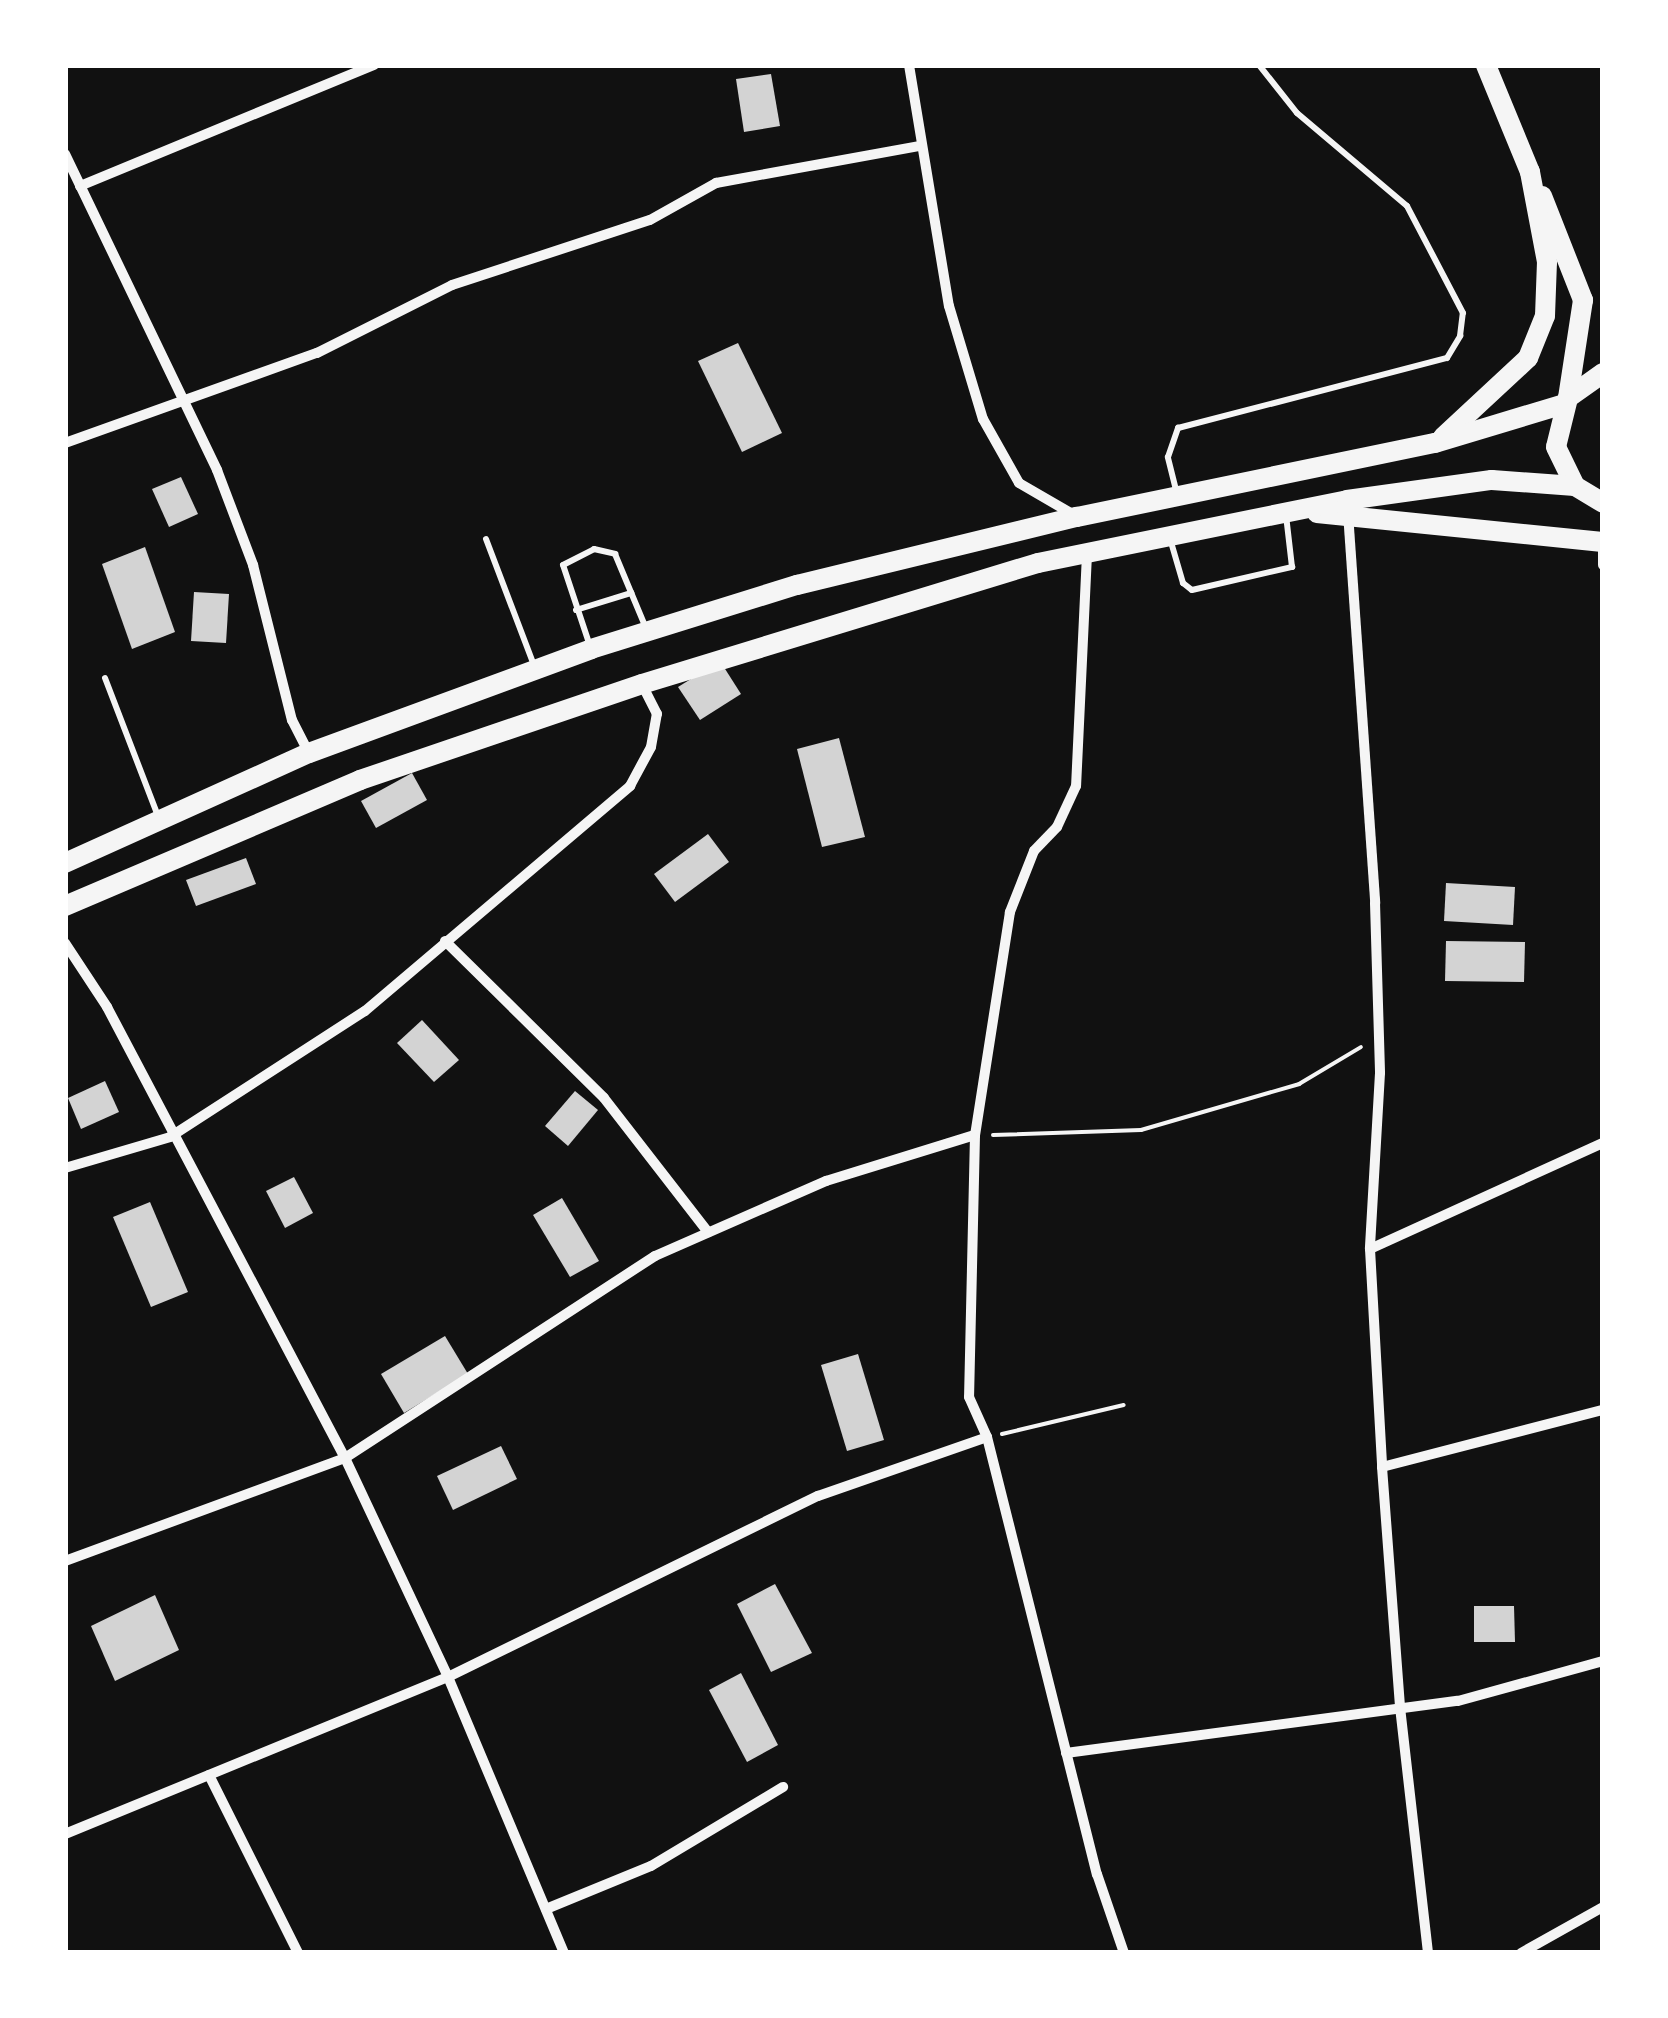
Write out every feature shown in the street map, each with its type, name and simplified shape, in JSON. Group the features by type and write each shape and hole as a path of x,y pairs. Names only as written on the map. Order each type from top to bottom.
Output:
{"highway":[{"path":"1486,65 1583,300 1556,447 1575,486"},
{"path":"1436,443 1493,396 1538,339 1547,262 1530,172"},
{"path":"65,864 309,753 590,650 798,585 1077,516 1436,443 1566,401 1603,373"},
{"path":"65,906 360,780 642,684 1088,553 1290,512 1348,508 1492,480 1575,486 1603,503"},
{"path":"1348,508 1603,542"}],"street":[{"path":"80,186 374,65"},
{"path":"908,65 949,306 983,419 1019,484 1077,516"},
{"path":"65,443 185,404 317,353 452,284 650,220 716,182 919,146"},
{"path":"65,154 185,404 253,565 292,720 309,753"},
{"path":"1348,508 1368,764 1378,1036 1370,1249 1382,1467 1400,1707 1428,1953"},
{"path":"1603,542 1603,564"},
{"path":"1088,553 1076,786 1057,827 1034,851 1010,912 975,1135 969,1397 987,1437 1066,1752 1124,1953"},
{"path":"65,1168 170,1137 365,1011 630,786 651,747 657,714 642,684"},
{"path":"445,941 604,1098 708,1232"},
{"path":"65,943 107,1007 170,1137 345,1458 448,1678 564,1953"},
{"path":"65,1561 345,1458 639,1266 826,1181 975,1135"},
{"path":"1370,1249 1603,1143"},
{"path":"1382,1467 1603,1410"},
{"path":"65,1834 448,1678 818,1496 987,1437"},
{"path":"1066,1752 1458,1701 1603,1661"},
{"path":"209,1775 298,1953"},
{"path":"546,1910 651,1866 783,1786"},
{"path":"1521,1953 1603,1907"}],"lane":[{"path":"1178,495 1168,457 1178,428 1448,358 1460,336 1463,314 1407,206 1297,113 1258,65"},
{"path":"1169,536 1183,583 1192,590 1292,567 1290,512"},
{"path":"486,538 536,669"},
{"path":"590,650 563,565 594,549 615,554 648,632"},
{"path":"576,610 631,593"},
{"path":"106,678 160,822"}],"path":[{"path":"975,1135 1141,1130 1299,1084 1378,1036"},
{"path":"987,1437 1124,1405"}],"building":[{"path":"771,74 780,126 744,132 736,79"},
{"path":"738,343 782,433 742,452 698,361"},
{"path":"181,477 198,514 169,527 152,489"},
{"path":"145,547 175,632 132,649 102,564"},
{"path":"194,592 229,594 226,643 191,641"},
{"path":"720,661 741,694 700,720 678,687"},
{"path":"839,738 865,837 822,847 797,749"},
{"path":"412,773 427,800 376,828 361,801"},
{"path":"708,834 729,862 675,902 654,874"},
{"path":"246,858 256,884 196,906 186,880"},
{"path":"1446,883 1515,887 1513,925 1444,921"},
{"path":"1446,941 1525,942 1524,982 1445,981"},
{"path":"422,1020 459,1060 434,1082 397,1043"},
{"path":"105,1081 119,1112 81,1129 68,1098"},
{"path":"575,1091 598,1110 568,1146 545,1126"},
{"path":"294,1177 313,1213 285,1228 266,1191"},
{"path":"562,1198 599,1261 570,1277 533,1215"},
{"path":"150,1202 188,1292 151,1307 113,1217"},
{"path":"445,1336 468,1374 404,1413 381,1374"},
{"path":"858,1354 884,1440 847,1451 821,1365"},
{"path":"501,1446 517,1479 453,1510 437,1476"},
{"path":"775,1584 812,1653 771,1672 737,1604"},
{"path":"155,1595 179,1650 115,1681 91,1626"},
{"path":"1474,1606 1514,1606 1515,1642 1474,1642"},
{"path":"741,1673 778,1745 747,1762 709,1690"}]}
